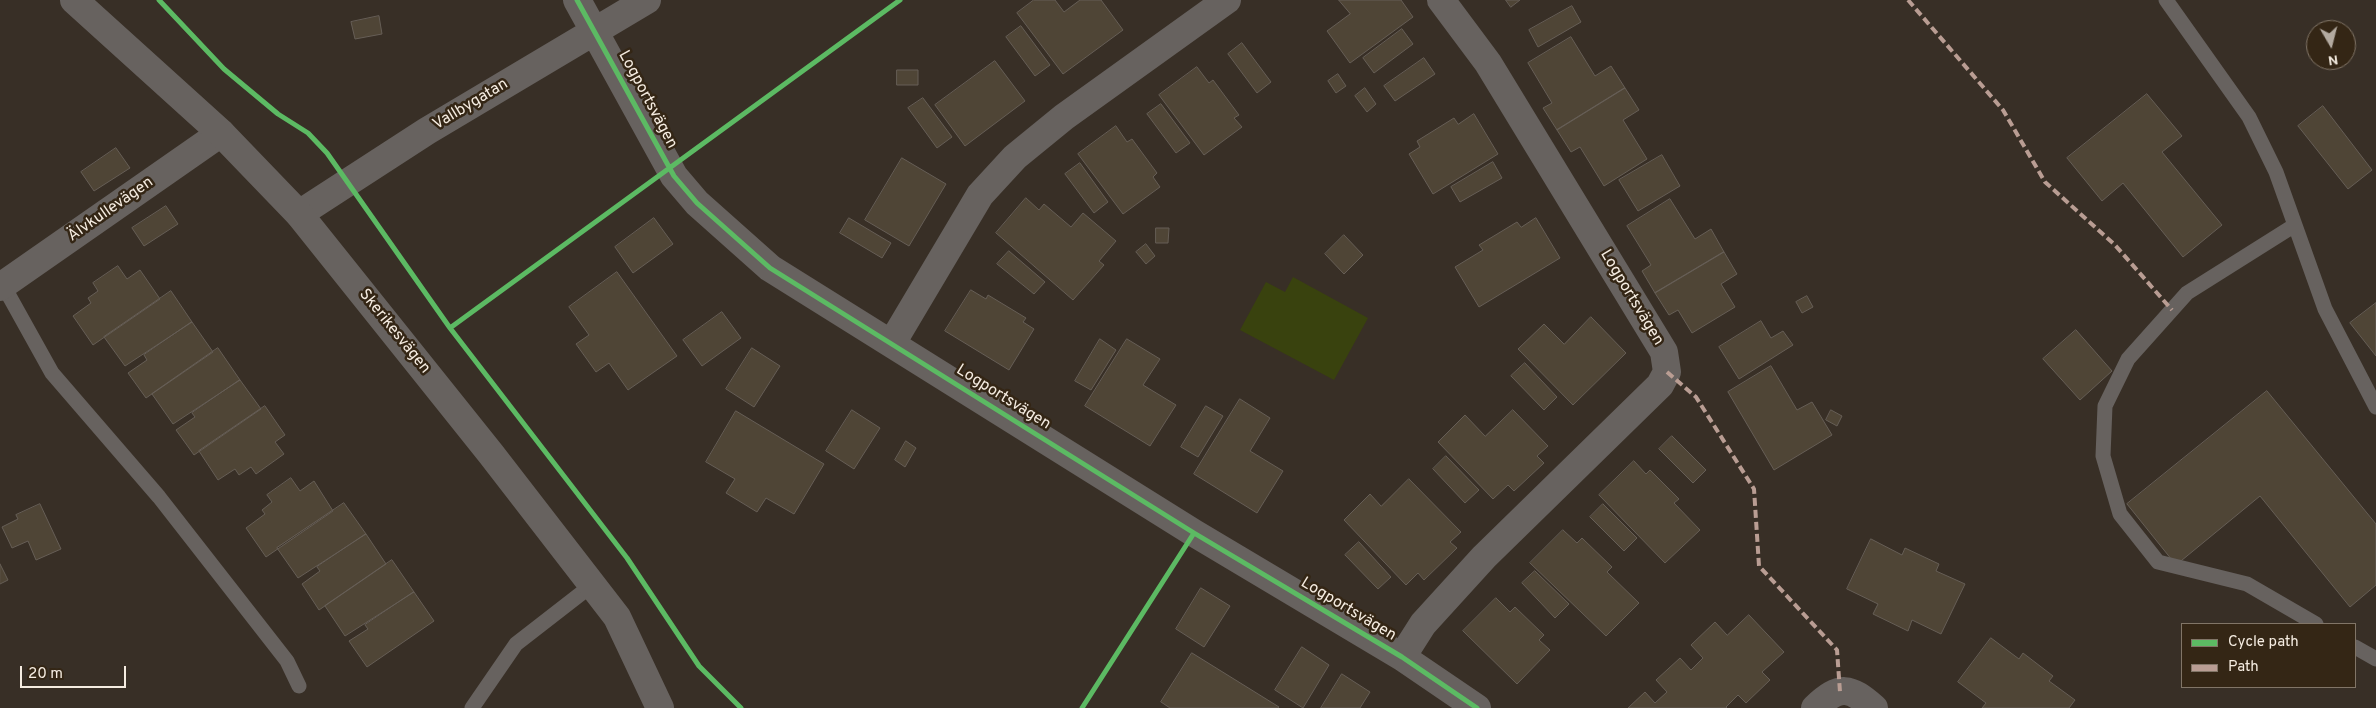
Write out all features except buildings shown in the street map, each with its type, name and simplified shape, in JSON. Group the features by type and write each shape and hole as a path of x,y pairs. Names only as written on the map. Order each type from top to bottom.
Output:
{"street":[{"name":"Skerikesvägen","path":"74,0 221,133 299,214 492,454 617,617 660,708"},
{"name":"Logportsvägen","path":"577,0 674,176 696,203 770,268 1194,533 1402,657 1477,708"},
{"name":"Vallbygatan","path":"299,214 427,132 647,0"},
{"path":"892,343 980,195 1014,158 1064,118 1227,0"},
{"name":"Logportsvägen","path":"1402,657 1423,624 1435,610 1517,525 1660,385 1666,372 1664,352 1488,63 1441,0"},
{"name":"Älvkullevägen","path":"2,286 221,133"},
{"path":"1815,708 1827,696 1840,692 1856,692 1874,708"}],"lane":[{"path":"2166,0 2248,117 2276,172 2325,309 2376,407"},
{"path":"2295,225 2187,293 2128,359 2105,406 2103,456 2120,514 2158,562 2247,584 2314,623"},
{"path":"2,286 52,372 159,497 287,661 299,686"},
{"path":"472,708 516,644 592,585"},
{"path":"2356,648 2376,660"}],"green space":[{"path":"1293,277 1368,318 1334,380 1240,330 1266,282 1285,292"}],"marked path":[{"path":"1908,0 2003,110 2045,182 2115,245 2172,310"},
{"path":"1667,372 1696,397 1754,489 1759,566 1837,650 1840,692"}],"cycle path":[{"path":"159,0 224,69 278,114 308,133 327,153 450,328 627,558 699,666 741,708"},
{"path":"577,0 674,176 697,203 770,268 1194,533 1402,657 1477,708"},
{"path":"450,328 900,0"},
{"path":"1082,708 1194,533"}]}
